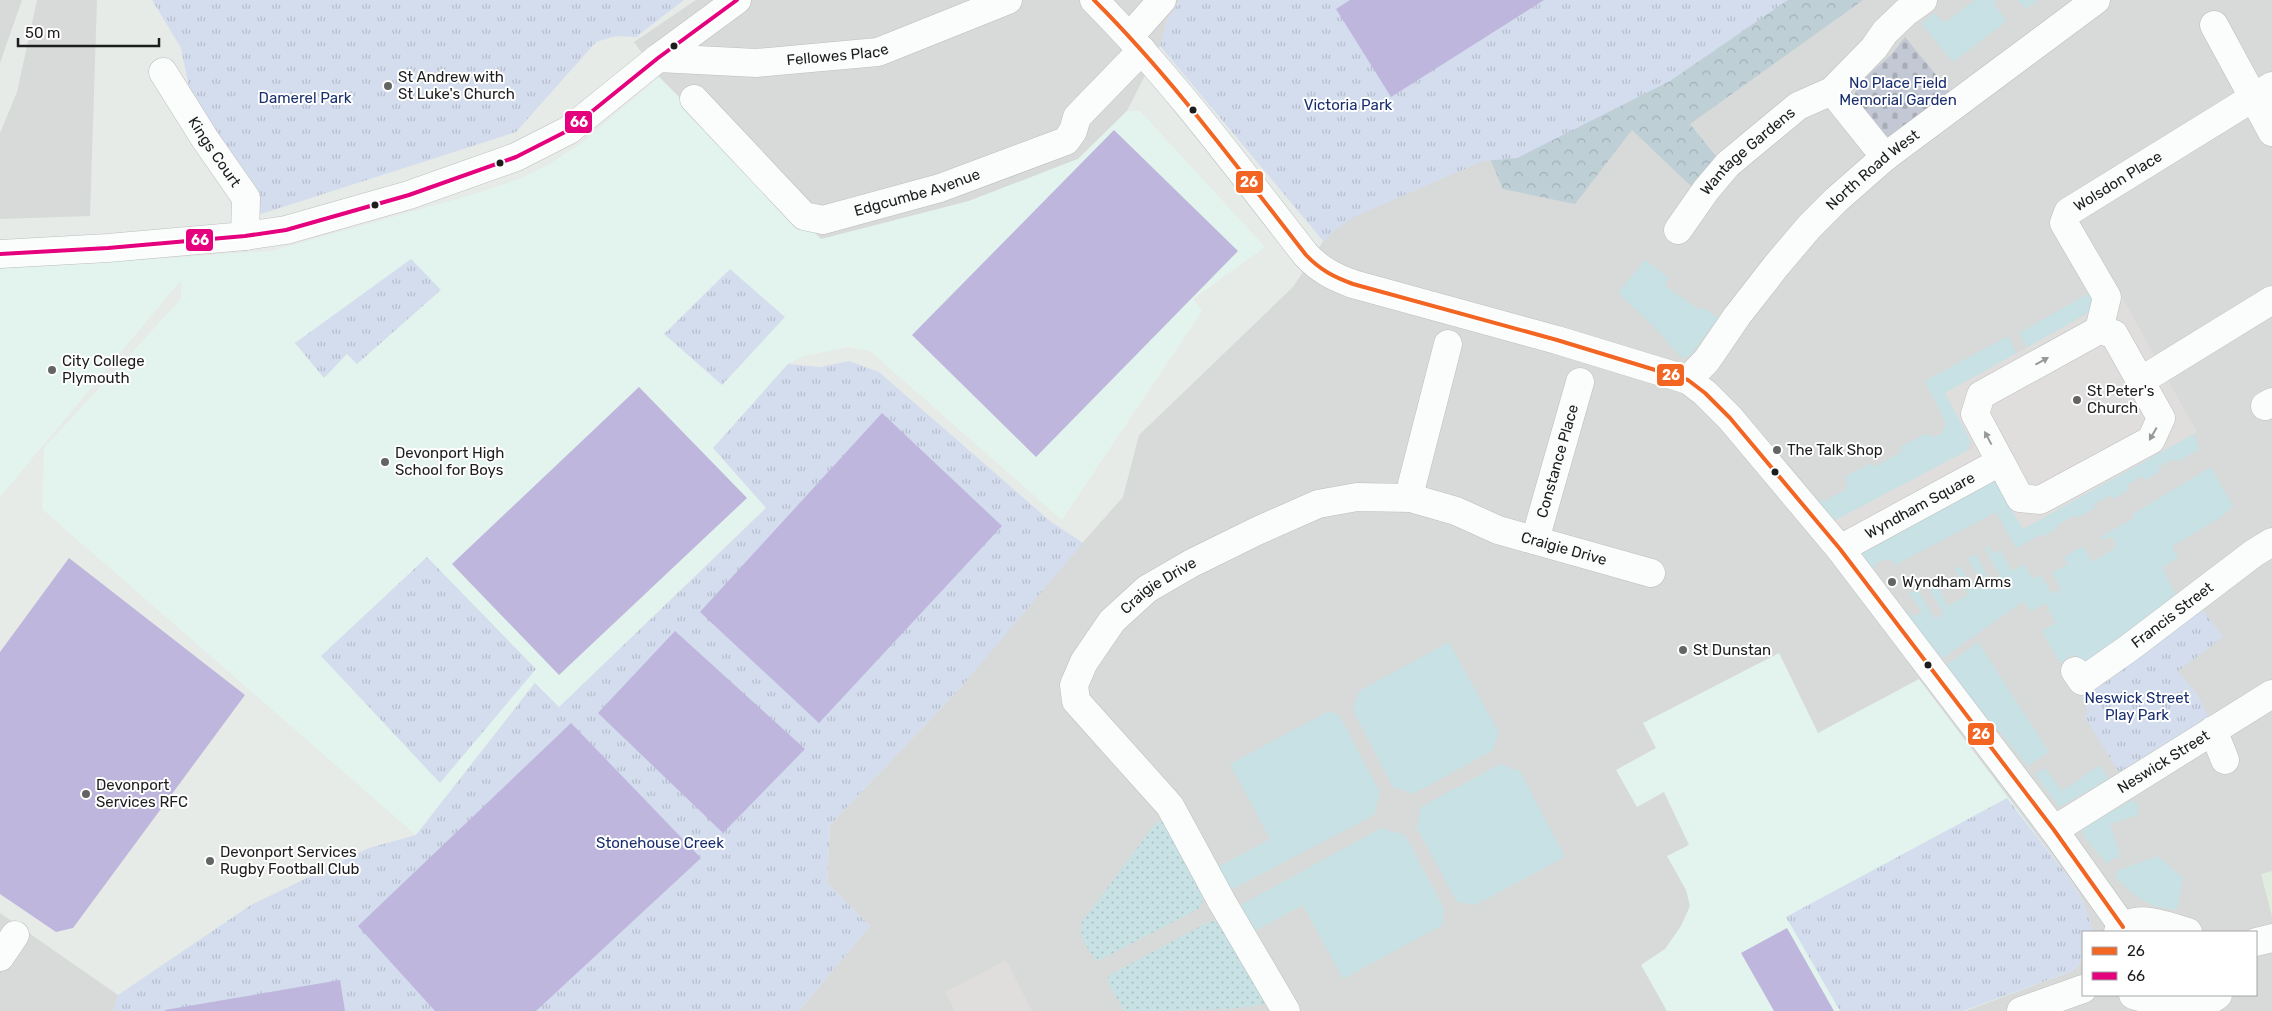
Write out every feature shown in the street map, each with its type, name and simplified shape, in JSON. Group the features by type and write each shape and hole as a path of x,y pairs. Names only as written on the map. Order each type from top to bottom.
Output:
{"street":[{"path":"0,254 108,248 245,236 286,230 398,198 516,157 569,130 658,58 737,0"},
{"name":"Fellowes Place","path":"658,58 756,63 878,52 1008,0"},
{"path":"1094,0 1136,43 1318,268 1334,277 1353,284 1519,329 1688,380 1705,393 1730,418 1840,549 2054,830 2120,929 2136,921 2152,922 2184,931"},
{"name":"Edgcumbe Avenue","path":"694,98 804,216 823,220 940,188 1066,141 1073,131 1077,117 1136,43 1162,0"},
{"name":"North Road West","path":"1688,380 1707,360 1737,316 1809,226 1885,157 2096,0"},
{"name":"Wantage Gardens","path":"1678,230 1706,190 1728,164 1798,106 1832,91 1874,48 1908,4"},
{"path":"2214,25 2262,92 2272,132"},
{"name":"Kings Court","path":"163,72 205,139 246,198 245,236"},
{"path":"1832,91 1885,157"},
{"name":"Wolsdon Place","path":"2099,330 2107,297 2064,223 2068,212 2262,92"},
{"path":"2142,380 2272,300"},
{"path":"2099,330 2114,334 2142,380 2161,418 2151,440 2040,500 2020,498 1975,414 1981,395 2099,330"},
{"path":"1411,498 1412,484 1448,344"},
{"name":"Constance Place","path":"1535,540 1580,382"},
{"name":"Wyndham Square","path":"1840,549 2000,462"},
{"name":"Craigie Drive","path":"1286,1011 1222,902 1170,806 1076,701 1074,686 1084,662 1112,621 1147,589 1192,563 1318,504 1357,496 1411,498 1456,511 1498,530 1651,573"},
{"name":"Francis Street","path":"2075,671 2082,681 2129,648 2254,552 2272,543"},
{"name":"Neswick Street","path":"2054,830 2272,694"},
{"path":"2213,730 2225,760"},
{"path":"2257,942 2272,938"},
{"path":"2021,1011 2082,989"},
{"path":"2137,996 2167,1004 2192,1006 2213,1003"}],"shaded area":[{"path":"0,0 22,0 0,63"},
{"path":"37,0 97,0 90,216 0,219 0,133 17,92"},
{"path":"696,0 1180,0 1167,21 1160,46 1127,111 1078,159 969,201 821,240 659,77 634,42"},
{"path":"1763,0 2272,0 2272,1011 799,1011 870,926 827,883 830,825 961,687 1035,596 1123,497 1139,435 1293,287 1328,234 1349,218"},
{"path":"1975,0 1996,0 1993,3 2007,21 1953,62 1921,23 1935,13 1944,23"},
{"path":"2018,0 2038,0 2025,9"},
{"name":"Devonport High School for Boys","path":"659,77 821,239 969,201 1078,159 1127,111 1140,111 1265,247 1193,299 1202,311 1062,520 870,351 848,347 804,356 788,364 713,448 766,507 559,708 534,683 416,835 42,509 44,448 181,299 181,280 0,497 0,269 272,251 478,193 519,179 548,165 580,144"},
{"path":"1645,260 1669,278 1665,286 1700,310 1702,307 1718,318 1690,356 1681,357 1652,325 1618,293"},
{"path":"2091,292 2099,306 2027,348 2019,333"},
{"path":"2121,295 2197,432 2023,529 1995,480 1860,554 1834,521 1974,447 1945,393"},
{"path":"2008,336 2017,354 1945,393 1971,440 1967,451 1837,520 1832,519 1818,499 1825,501 1845,490 1847,481 1844,477 1871,463 1874,467 1902,452 1900,447 1925,434 1934,437 1942,433 1946,423 1925,381"},
{"path":"2193,434 2200,449 2176,462 2174,459 2158,467 2160,472 2145,480 2142,476 2127,485 2129,490 2113,499 2110,495 2094,504 2095,508 2077,518 2075,515 2057,525 2058,528 2042,537 2040,535 2016,548 1996,512 1895,565 1893,561 1885,559 1876,563 1874,571 1860,554 1996,480 2023,529"},
{"path":"2211,467 2233,506 2220,518 2172,546 2178,558 2162,567 2179,601 2084,672 2074,654 2060,663 2042,631 2056,623 2045,603 2031,612 2024,601 1940,660 1903,615 1908,612 1913,617 1922,612 1909,593 1917,589 1935,619 1944,614 1926,584 1934,580 1948,606 1968,595 1955,569 1960,566 1970,584 1979,578 1968,558 1976,554 1990,581 2000,576 1985,548 1989,546 1993,554 2000,550 2012,571 2024,564 2032,579 2041,575 2052,594 2061,589 2052,573 2068,564 2064,557 2083,546 2092,562 2115,548 2115,541 2111,537 2102,540 2100,537 2134,518 2133,514"},
{"path":"1449,642 1499,733 1493,750 1413,794 1393,787 1353,710 1359,691"},
{"path":"1978,642 2049,752 2028,766 1945,666"},
{"path":"1779,653 1818,733 1919,679 2069,878 2084,903 2082,962 2072,971 1965,1011 1667,1011 1641,965 1665,949 1681,926 1690,906 1686,890 1667,856 1689,845 1664,792 1637,807 1616,770 1656,748 1643,723"},
{"path":"1329,711 1339,715 1380,792 1374,815 1229,891 1216,868 1270,839 1230,764"},
{"path":"1500,764 1520,771 1565,857 1475,905 1457,902 1417,828 1421,807"},
{"path":"2100,765 2109,779 2059,807 2035,774 2045,768 2062,791"},
{"path":"2132,800 2138,805 2138,815 2110,824 2120,857 2114,858 2107,864 2086,839 2082,829"},
{"path":"1166,821 1205,895 1200,908 1098,961 1085,943 1081,927 1082,922 1155,824"},
{"path":"1381,828 1405,835 1444,909 1442,925 1343,979 1303,905 1251,933 1237,907"},
{"path":"2158,856 2183,878 2177,910 2150,904 2136,896 2116,878 2116,871"},
{"path":"2272,871 2272,917 2261,874"},
{"path":"0,913 118,995 113,1011 0,1011"},
{"path":"1208,922 1220,922 1265,999 1265,1003 1239,1008 1124,1011 1108,982 1108,976"},
{"path":"1006,960 1032,1011 955,1011 945,992"}],"green space":[{"name":"Damerel Park","path":"152,0 684,0 636,37 616,36 596,42 516,132 261,214 192,103 181,48"},
{"name":"Victoria Park","path":"1180,0 1788,0 1670,81 1517,158 1483,161 1354,217 1335,230 1324,242 1160,46 1167,21"},
{"path":"1350,0 1544,0 1391,97 1336,9"},
{"path":"1736,0 1863,0 1690,124 1719,160 1693,188 1632,130 1575,204 1503,189 1481,138"},
{"name":"No Place Field Memorial Garden","path":"1905,37 1950,92 1890,137 1881,133 1859,104 1855,93 1859,83 1892,54"},
{"path":"1114,130 1238,251 1036,457 912,335"},
{"path":"411,259 441,290 357,364 347,354 324,378 295,343"},
{"path":"730,269 785,317 722,385 664,334"},
{"name":"Stonehouse Creek","path":"849,361 879,372 1050,521 1083,543 961,687 830,825 827,883 870,926 799,1011 113,1011 118,995 251,905 369,848 416,835 535,683 559,707 766,508 713,448 788,364 820,367"},
{"path":"639,387 747,498 559,675 452,564"},
{"path":"882,413 1002,526 819,723 700,612"},
{"path":"427,557 536,669 440,783 321,656"},
{"name":"Devonport Services RFC","path":"69,558 245,695 73,928 56,932 0,894 0,652"},
{"name":"Neswick Street Play Park","path":"2197,602 2223,637 2178,671 2197,694 2209,717 2119,772 2084,716 2088,713 2080,692"},
{"path":"675,631 805,749 723,833 598,713"},
{"path":"571,723 701,858 536,1011 435,1011 358,926"},
{"path":"2007,798 2069,878 2084,903 2093,929 2092,931 2082,931 2082,962 2072,971 1963,1011 1840,1011 1786,917"},
{"path":"1787,928 1834,1011 1774,1011 1741,953"},
{"path":"340,980 345,1011 165,1011 165,1010"}],"transit line":[{"name":"66","path":"0,254 108,248 245,236 286,230 409,195 516,157 569,130 658,58 737,0"},
{"name":"26","path":"1094,0 1177,92 1306,255 1322,269 1333,276 1353,284 1557,340 1688,380 1705,393 1730,418 1840,549 2054,830 2123,927"}],"place":[{"name":"St Andrew with St Luke's Church","path":"388,86"},
{"name":"City College Plymouth","path":"52,370"},
{"name":"St Peter's Church","path":"2077,400"},
{"name":"The Talk Shop","path":"1777,450"},
{"name":"Devonport High School for Boys","path":"385,462"},
{"name":"Wyndham Arms","path":"1892,582"},
{"name":"St Dunstan","path":"1683,650"},
{"name":"Devonport Services RFC","path":"86,794"},
{"name":"Devonport Services Rugby Football Club","path":"210,861"}]}
